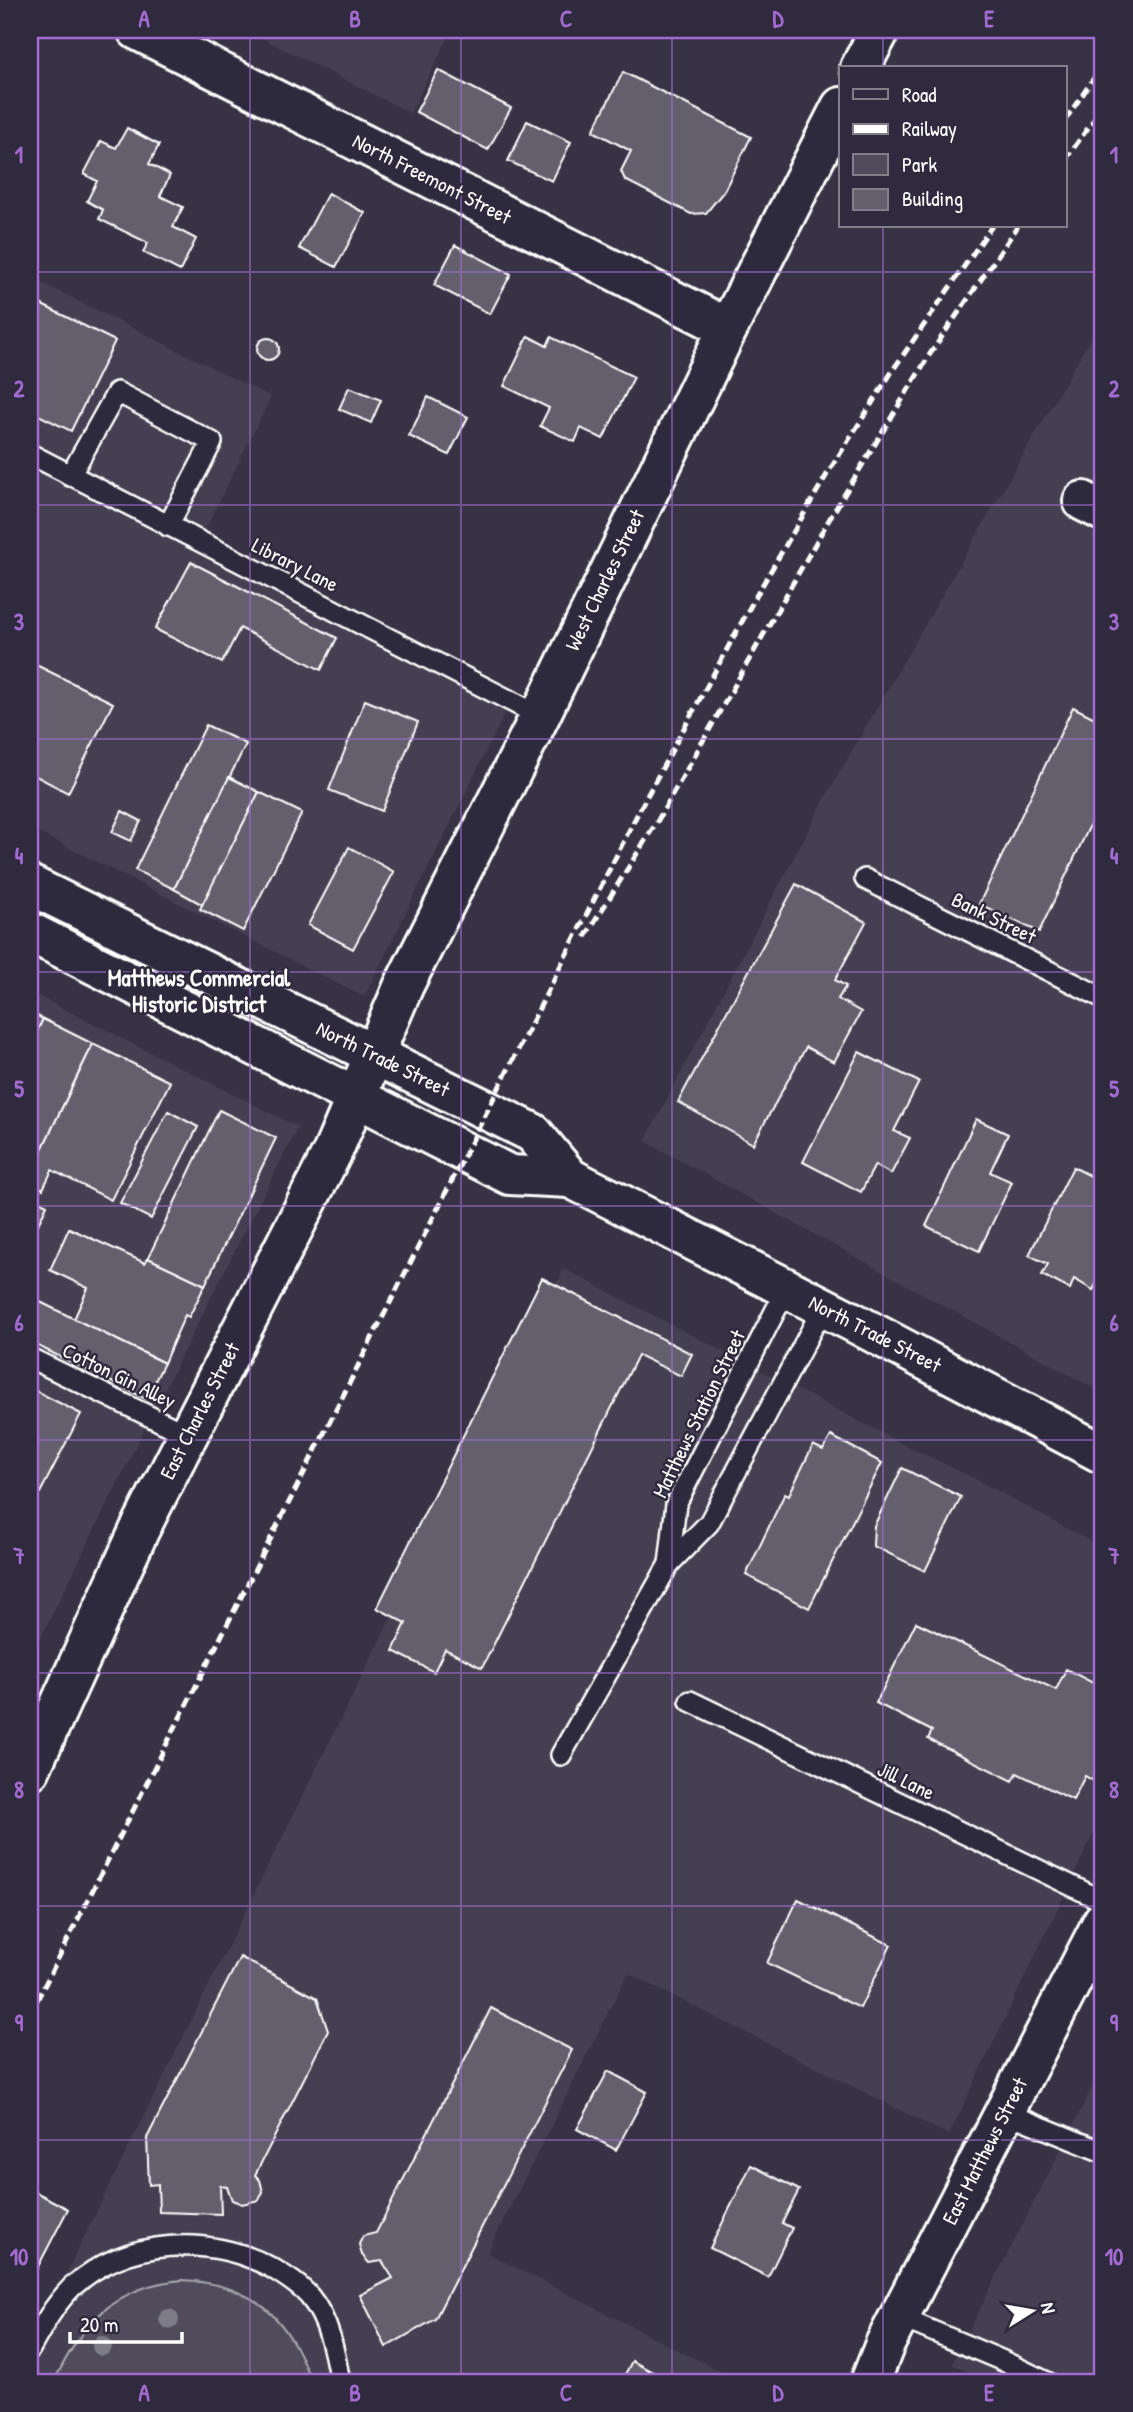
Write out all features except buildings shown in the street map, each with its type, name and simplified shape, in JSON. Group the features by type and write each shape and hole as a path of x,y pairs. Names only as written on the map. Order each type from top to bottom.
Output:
{"street":[{"name":"North Freemont Street","path":"137,30 728,328"},
{"path":"861,66 880,30"},
{"name":"West Charles Street","path":"374,1055 404,985 540,716 728,328 839,111"},
{"name":"North Trade Street","path":"30,885 533,1133 570,1178 853,1322 1103,1454"},
{"name":"North Trade Street","path":"30,932 510,1175 570,1178"},
{"name":"East Charles Street","path":"30,1770 139,1531 333,1151 374,1055"},
{"name":"East Matthews Street","path":"870,2382 885,2344 1103,1921"}],"lane":[{"path":"70,476 117,392 212,442 168,526"},
{"name":"Library Lane","path":"30,454 540,716"},
{"name":"Bank Street","path":"865,878 1103,998"},
{"name":"Matthews Station Street","path":"669,1564 676,1504 786,1290"},
{"name":"Matthews Station Street","path":"561,1755 669,1564 709,1523 823,1308"},
{"name":"Cotton Gin Alley","path":"30,1358 188,1435"},
{"name":"Jill Lane","path":"690,1701 1103,1901"},
{"path":"1004,2112 1103,2152"},
{"path":"30,2349 50,2314 72,2288 97,2269 128,2255 163,2246 208,2247 250,2256 286,2276 310,2298 328,2331 340,2382"},
{"path":"899,2317 1047,2382"}],"shaded area":[{"path":"246,30 452,30 410,113"},
{"path":"30,277 271,397 205,530 204,557 506,711 364,997 30,828"},
{"path":"1103,317 1103,1393 645,1141 830,789"},
{"path":"30,992 298,1127 30,1659"},
{"path":"564,1269 977,1480 1103,1548 1103,1814 949,2135 628,1973 487,2253 741,2382 311,2382 299,2349 278,2321 213,2282 183,2280 161,2282 115,2302 89,2323 66,2357 54,2382 30,2382 30,2346"},
{"path":"1103,2066 1103,2382 991,2382 952,2364"}],"green space":[{"path":"183,2280 230,2289 265,2308 291,2339 311,2382 54,2382 76,2342 103,2311 138,2290 159,2283"}],"railway":[{"path":"1066,119 1103,65"},
{"path":"1066,159 1103,107"},
{"path":"30,2014 641,807 756,596 829,471 895,367 991,228"},
{"path":"585,937 658,820 827,523 930,354 1017,228"}],"district":[{"name":"Matthews Commercial Historic District","path":"199,991"}]}
